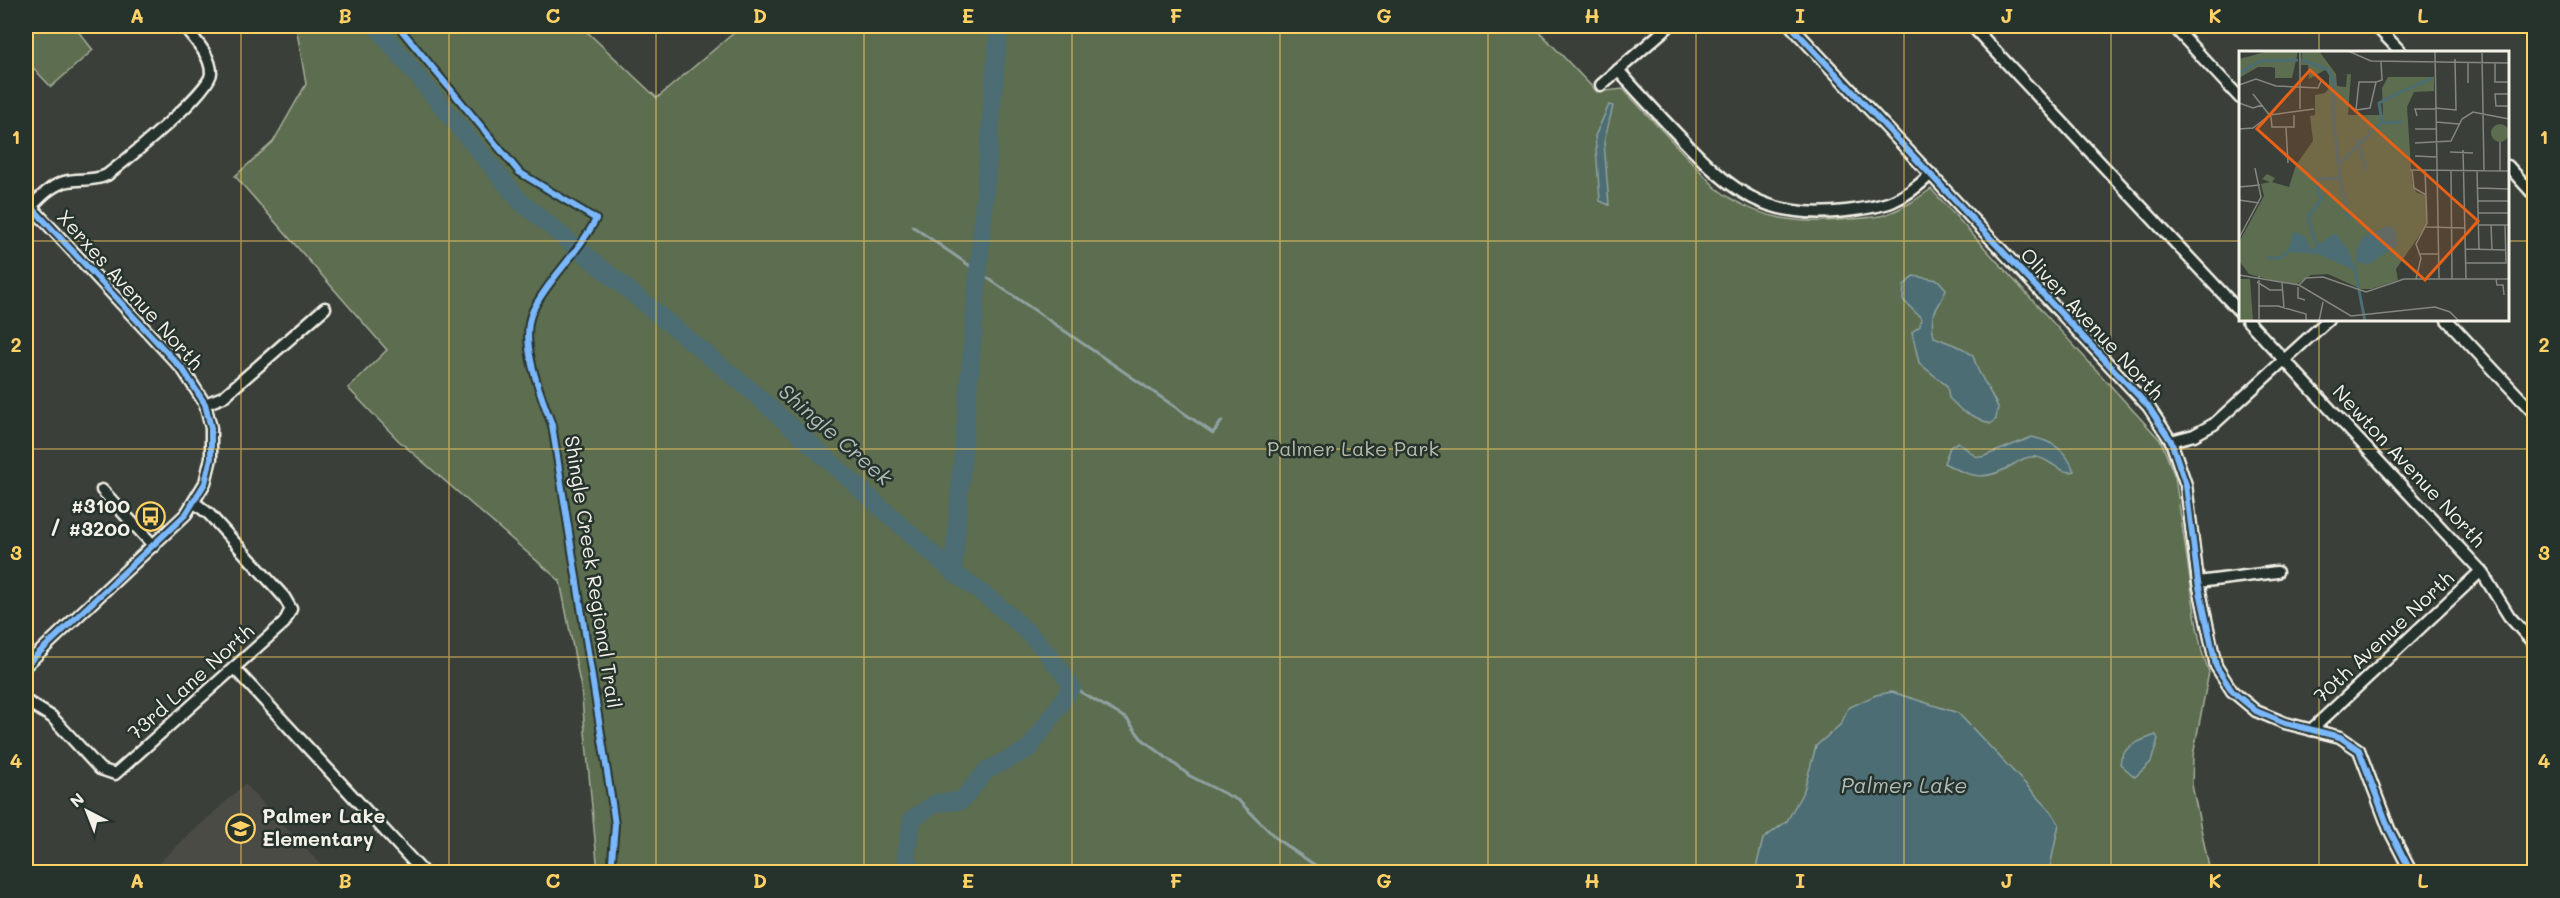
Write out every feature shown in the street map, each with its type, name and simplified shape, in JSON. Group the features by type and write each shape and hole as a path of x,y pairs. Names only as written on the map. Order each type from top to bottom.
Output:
{"street":[{"path":"27,206 56,185 76,180 89,181 107,175 201,93 211,74 210,63 184,26"},
{"path":"1601,85 1669,26"},
{"name":"Oliver Avenue North","path":"1791,26 2148,406 2171,441 2186,485 2198,582 2216,666 2232,691 2244,702 2270,718 2340,737 2359,750 2389,829 2411,873"},
{"path":"1972,26 2239,310"},
{"path":"2173,26 2239,96"},
{"path":"2376,26 2400,51"},
{"path":"1618,70 1730,186 1776,208 1802,213 1828,213 1889,205 1902,199 1931,174"},
{"path":"2509,167 2535,195"},
{"name":"Xerxes Avenue North","path":"27,206 176,361 206,405"},
{"path":"26,665 154,546 195,503 205,483 211,458 211,428 206,405 223,398 326,308"},
{"name":"Newton Avenue North","path":"2248,321 2481,571 2509,616 2535,644"},
{"path":"2171,441 2194,435 2214,424 2327,321"},
{"path":"2448,321 2535,413"},
{"path":"102,490 154,546"},
{"name":"73rd Lane North","path":"26,701 52,717 100,769 116,774 284,623 291,609 284,597 209,514 195,503"},
{"name":"70th Avenue North","path":"2311,730 2481,571"},
{"path":"2198,582 2277,572"},
{"path":"235,669 423,873"}],"shaded area":[{"name":"Palmer Lake Elementary","path":"245,784 327,872 149,872"}],"green space":[{"path":"26,26 74,26 93,50 51,87 26,60"},
{"name":"Palmer Lake Park","path":"296,26 581,26 657,98 742,26 1534,26 1597,92 1623,89 1716,188 1747,207 1780,218 1797,220 1833,221 1869,218 1899,209 1931,189 2161,441 2175,477 2197,627 2209,672 2193,756 2192,785 2210,872 598,872 581,688 560,581 399,441 348,388 387,350 235,176 273,142 306,84"}],"water":[{"path":"1609,105 1613,106 1604,142 1609,205 1600,201 1595,136"},
{"path":"1913,276 1938,280 1946,289 1934,315 1934,337 1962,348 1973,356 1998,407 1996,419 1990,424 1962,411 1949,398 1947,386 1919,363 1912,332 1920,326 1921,318 1903,300 1904,286"},
{"path":"2032,437 2047,441 2063,452 2074,471 2065,471 2036,457 2024,459 1987,476 1971,475 1944,463 1950,447 1958,442 1975,456 1982,457"},
{"name":"Palmer Lake","path":"1892,692 1958,713 2051,811 2059,824 2049,872 1755,872 1763,839 1787,821 1804,790 1816,746 1841,724 1848,708 1876,695"},
{"path":"2156,735 2158,739 2151,762 2135,777 2120,764 2124,752 2144,739"}],"waterway":[{"name":"Shingle Creek","path":"376,26 521,202 748,388 953,572 1019,624 1047,653 1072,687 1029,749 987,770 961,801 936,803 912,819 906,856 913,872"},
{"path":"953,572 999,26"},
{"path":"912,226 1213,433 1222,421"},
{"path":"1072,687 1127,719 1141,738 1190,776 1239,801 1278,840 1325,872"}],"cycle path":[{"name":"Shingle Creek Regional Trail","path":"398,26 519,172 596,219 539,299 529,323 528,337 533,368 552,425 612,803 615,825 611,872"},
{"path":"1791,26 2148,406 2171,441 2186,485 2198,582 2216,666 2232,691 2256,711 2285,723 2340,737 2359,750 2389,829 2411,872"},
{"path":"26,201 184,371 205,404 211,428 211,458 205,483 186,514 26,665"}],"place":[{"name":"#3100 / #3200","path":"151,517"},
{"name":"Palmer Lake Elementary","path":"241,828"}]}
